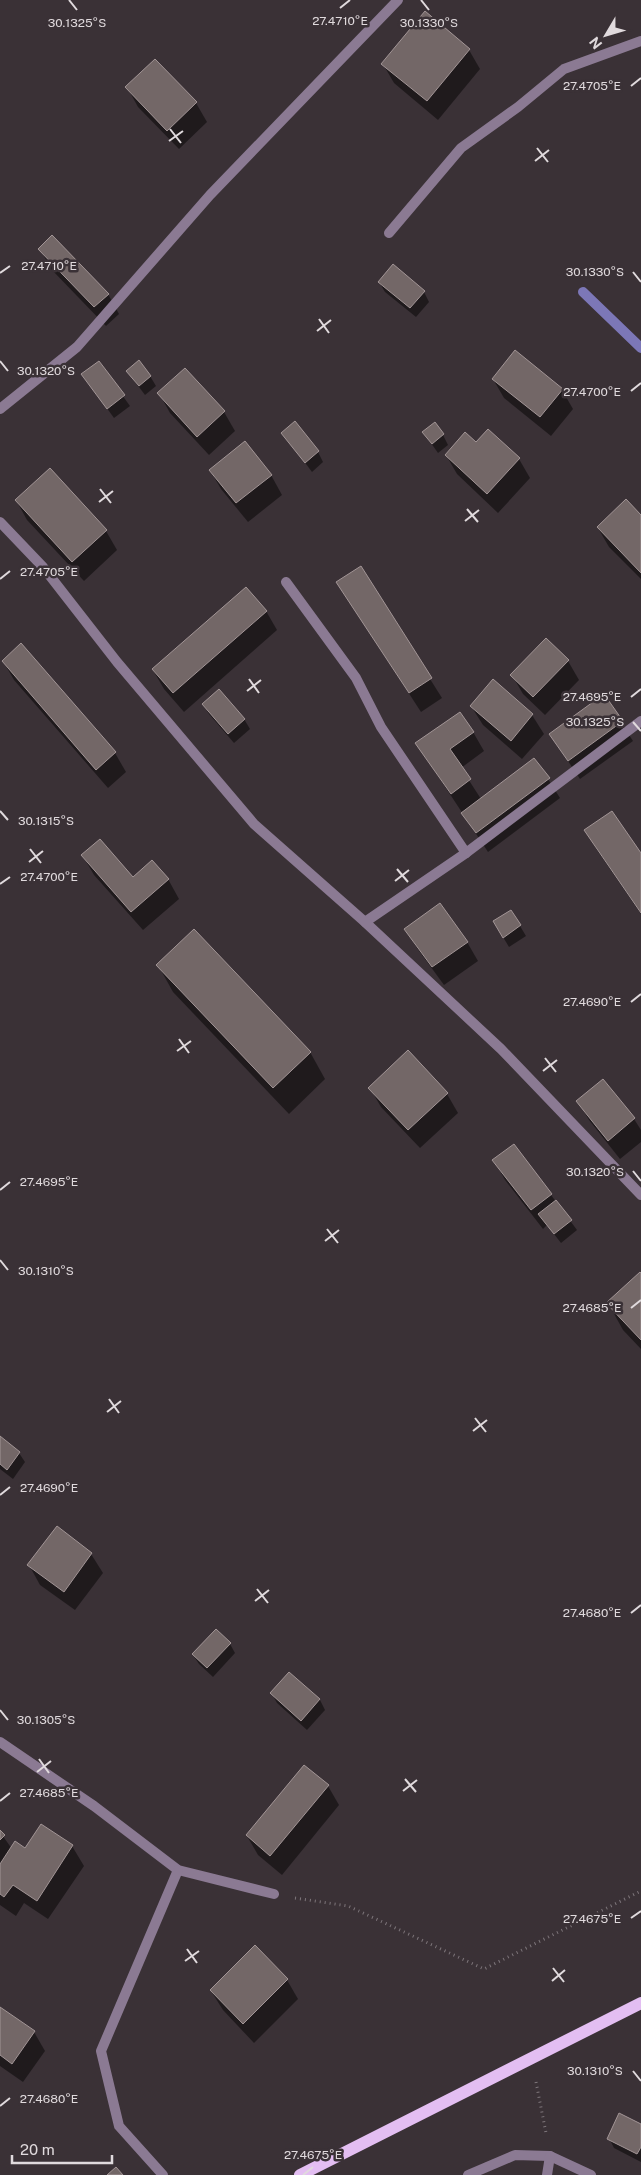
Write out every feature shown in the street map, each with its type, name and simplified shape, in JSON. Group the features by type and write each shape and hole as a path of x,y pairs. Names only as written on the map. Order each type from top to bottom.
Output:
{"main road":[{"path":"300,2175 641,2003"}],"street":[{"path":"0,409 77,347 210,195 398,0"},
{"path":"389,233 461,148 518,107 564,70 641,41"},
{"path":"0,522 43,567 117,662 254,824 365,922 501,1049 641,1195"},
{"path":"286,582 356,678 381,727 466,853"},
{"path":"365,922 466,853 641,721"},
{"path":"0,1742 94,1806 178,1870 274,1894"},
{"path":"163,2175 119,2126 101,2051 178,1870"},
{"path":"468,2175 515,2155 550,2156 591,2175"},
{"path":"547,2175 550,2156"}],"path":[{"path":"274,1894 348,1906 484,1970 641,1891"},
{"path":"532,2057 550,2156"}],"building":[{"path":"425,11 470,49 427,101 381,64"},
{"path":"155,59 197,102 167,131 125,87"},
{"path":"52,235 109,294 94,307 38,249"},
{"path":"393,264 425,291 410,308 378,282"},
{"path":"515,350 563,389 540,417 492,379"},
{"path":"139,360 151,376 139,386 126,371"},
{"path":"99,361 125,395 107,409 81,374"},
{"path":"185,368 225,411 197,437 157,393"},
{"path":"295,421 319,451 305,463 281,433"},
{"path":"435,422 444,434 432,444 422,432"},
{"path":"488,429 520,458 487,494 445,455 465,432 476,442"},
{"path":"245,441 272,475 236,503 209,470"},
{"path":"50,468 107,530 72,562 15,500"},
{"path":"626,499 641,515 641,573 597,527"},
{"path":"361,566 432,678 409,693 336,582"},
{"path":"246,587 267,611 173,693 152,669"},
{"path":"546,638 569,660 533,697 510,675"},
{"path":"21,643 116,752 96,770 2,661"},
{"path":"493,679 533,714 511,741 470,706"},
{"path":"219,689 245,719 228,734 202,704"},
{"path":"604,694 623,721 568,761 549,734"},
{"path":"460,712 474,732 450,749 471,779 451,794 415,743"},
{"path":"534,758 550,778 476,833 461,813"},
{"path":"612,811 641,853 641,913 584,830"},
{"path":"100,839 133,877 152,860 169,879 131,912 81,855"},
{"path":"440,903 468,942 432,967 404,929"},
{"path":"511,910 521,925 503,938 493,921"},
{"path":"194,929 311,1052 273,1088 156,965"},
{"path":"408,1050 448,1093 408,1130 368,1088"},
{"path":"603,1079 635,1118 608,1141 576,1101"},
{"path":"514,1144 552,1194 531,1210 492,1160"},
{"path":"556,1200 572,1220 554,1234 538,1214"},
{"path":"641,1273 641,1340 606,1303"},
{"path":"0,1436 20,1452 7,1470 0,1464"},
{"path":"57,1526 92,1553 64,1592 27,1565"},
{"path":"216,1629 231,1643 207,1668 192,1654"},
{"path":"289,1672 320,1699 301,1721 270,1693"},
{"path":"304,1765 329,1785 270,1856 246,1835"},
{"path":"41,1824 73,1845 37,1901 13,1885 4,1897 0,1894 0,1864 15,1841 25,1848"},
{"path":"0,1830 5,1835 0,1840"},
{"path":"255,1945 288,1979 243,2024 210,1990"},
{"path":"0,2007 35,2031 12,2064 0,2055"},
{"path":"619,2113 641,2124 641,2147 637,2154 607,2139"},
{"path":"116,2167 123,2175 107,2175"}],"waterway":[{"path":"583,292 641,348"}]}
